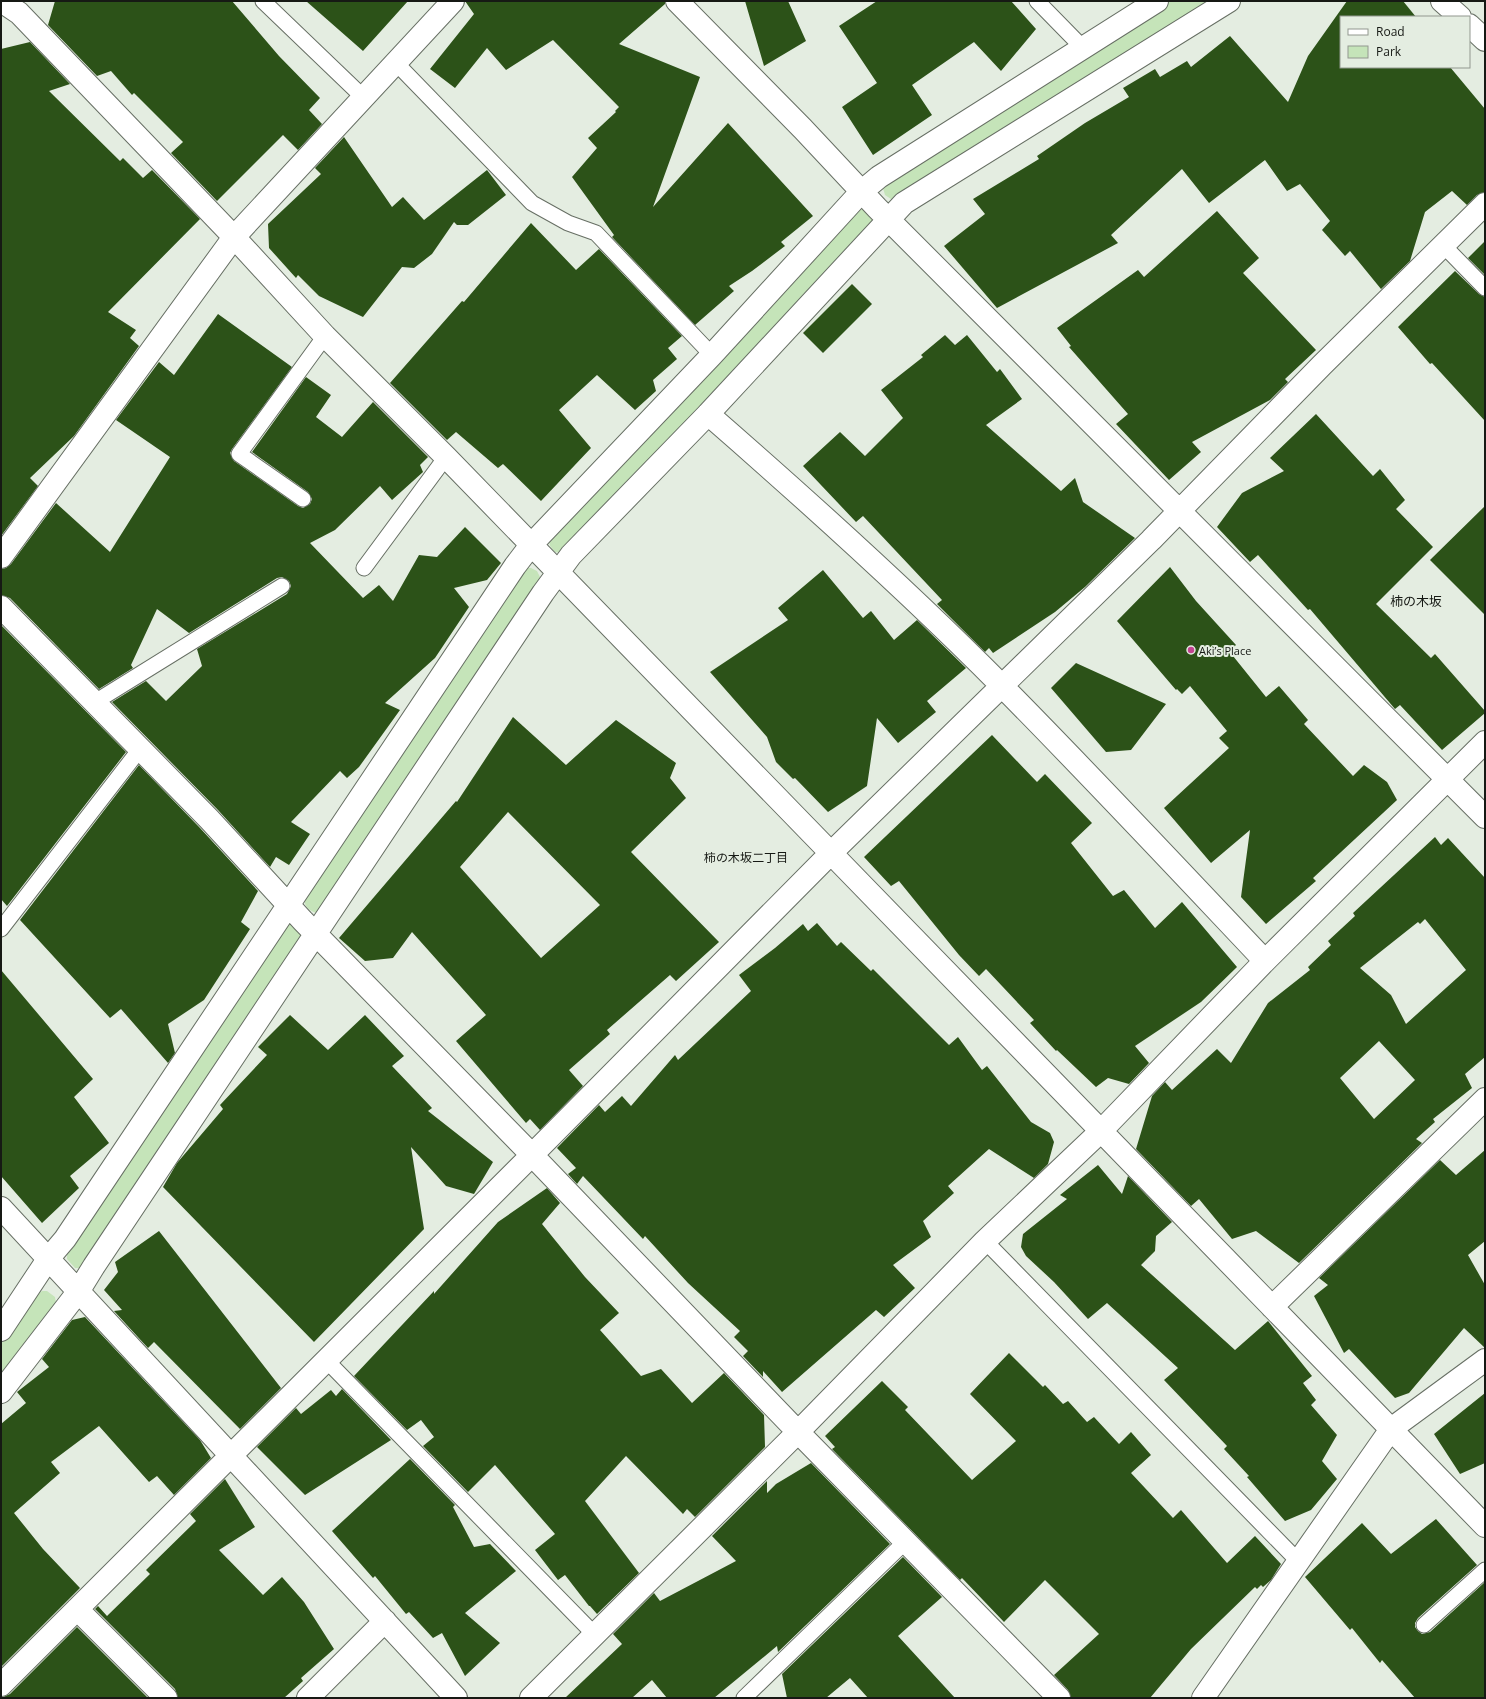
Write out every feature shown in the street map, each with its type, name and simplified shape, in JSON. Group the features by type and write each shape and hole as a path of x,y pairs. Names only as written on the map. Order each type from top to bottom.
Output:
{"street":[{"path":"1,1 19,13 234,237 325,336 446,456 1485,1526"},
{"path":"1,557 234,237 453,1"},
{"path":"677,1 803,129 861,192 1485,817"},
{"path":"1,1330 48,1259 65,1239 288,904 515,566 531,545 712,355 861,192 879,177 1157,1"},
{"path":"1,1392 78,1292 315,933 571,555 708,414 904,203 1230,1"},
{"path":"1442,1 1459,16"},
{"path":"1470,26 1485,40"},
{"path":"1,1685 532,1155 830,853 1152,540 1322,365 1485,204"},
{"path":"708,414 831,522 911,597 1002,686 1265,961"},
{"path":"1,607 95,702 315,933 532,1155 798,1432 1059,1698"},
{"path":"531,1698 798,1432 985,1241 1101,1131 1265,961 1485,742"},
{"path":"1272,1307 1485,1099"},
{"path":"1,1208 456,1698"},
{"path":"1203,1698 1391,1429 1485,1360"},
{"path":"77,1609 166,1698"},
{"path":"308,1698 385,1621"}],"lane":[{"path":"263,1 364,98"},
{"path":"1037,1 1083,48"},
{"path":"396,63 532,203 568,223 596,233 712,355"},
{"path":"1443,245 1485,288"},
{"path":"303,499 239,454 325,336"},
{"path":"364,568 446,456"},
{"path":"95,702 282,586"},
{"path":"1,929 140,749"},
{"path":"985,1241 1298,1561"},
{"path":"326,1360 595,1635"},
{"path":"744,1698 906,1542"},
{"path":"1424,1625 1485,1570"}],"green space":[{"path":"1168,1 1217,1 894,201 885,195 883,188 890,179"},
{"path":"864,209 872,217 873,224 562,553 555,552 550,546 549,541 859,210"},
{"path":"525,568 531,568 537,571 540,577 538,585 317,913 311,911 307,908 305,897"},
{"path":"289,921 302,933 300,939 81,1268 75,1268 67,1259 67,1253"},
{"path":"42,1291 47,1291 55,1297 56,1303 1,1381 1,1344 37,1295"}],"building":[{"path":"55,1 232,1 279,56 320,98 309,110 322,124 298,150 283,135 217,201 171,153 183,142 134,93 132,95 111,71 97,76 48,25"},
{"path":"306,1 408,1 363,51"},
{"path":"465,1 665,1 665,4 619,44 700,77 653,207 728,123 813,216 781,242 785,246 729,286 734,291 695,325 612,237 614,235 572,177 597,148 588,138 616,112 615,111 619,107 553,40 506,70 487,48 455,88 430,69 474,14"},
{"path":"745,1 788,1 806,41 764,66"},
{"path":"877,1 1011,1 1036,29 1001,71 974,42 912,85 932,115 873,155 842,107 877,83 839,26"},
{"path":"1347,1 1403,1 1415,16 1340,16 1340,68 1451,68 1485,109 1485,192 1477,195 1467,205 1452,191 1425,212 1410,261 1381,289 1350,251 1345,256 1322,230 1330,221 1300,184 1287,191 1265,160 1209,203 1182,169 1111,235 1118,243 997,308 944,246 985,214 973,199 1039,159 1037,156 1085,123 1129,97 1123,88 1155,69 1160,77 1187,61 1191,67 1230,36 1288,102 1308,56"},
{"path":"30,42 70,84 49,91 120,161 123,158 143,178 152,170 200,219 108,312 136,330 130,338 139,346 74,436 30,478 38,486 1,536 1,49"},
{"path":"344,137 392,207 403,197 424,220 487,170 506,195 468,225 457,225 454,222 432,254 414,268 402,267 363,317 319,296 298,275 296,278 269,248 268,224 321,174 315,168"},
{"path":"1217,211 1259,258 1243,273 1316,350 1285,379 1288,382 1270,400 1192,442 1201,452 1169,480 1116,424 1128,414 1069,347 1071,346 1057,328 1138,270 1144,277"},
{"path":"531,223 576,270 599,249 682,336 668,348 677,359 653,380 656,391 635,410 597,375 559,410 591,448 541,501 503,464 498,468 456,432 447,440 390,383 462,301 464,302"},
{"path":"1485,241 1485,275 1468,258"},
{"path":"1455,271 1479,294 1485,297 1485,421 1432,363 1430,364 1398,327"},
{"path":"852,284 872,304 823,353 803,333"},
{"path":"218,314 292,367 230,453 234,461 298,506 303,508 310,504 312,499 308,492 252,452 306,377 331,395 316,417 342,437 373,402 428,457 420,465 423,472 392,500 380,486 335,530 310,543 363,598 379,585 393,601 419,555 437,557 465,527 501,563 487,580 454,588 469,607 435,658 385,703 400,710 359,767 347,778 340,771 291,822 310,834 289,865 276,857 270,867 218,810 112,702 146,681 166,701 202,666 197,649 287,594 291,586 289,581 282,577 277,578 189,633 157,609 131,665 133,668 99,689 10,598 1,595 1,569 6,568 11,564 56,503 110,552 170,457 116,420 159,362 174,375"},
{"path":"945,335 955,345 967,335 997,372 1000,369 1022,399 986,425 1061,491 1075,478 1083,502 1135,538 1085,587 1055,612 993,653 989,648 985,652 937,604 942,600 863,516 856,522 803,466 840,432 865,456 903,418 881,390 923,357 921,355"},
{"path":"1316,414 1373,476 1380,469 1405,500 1396,509 1433,547 1376,604 1431,658 1435,654 1485,711 1485,713 1442,750 1400,705 1395,709 1310,609 1308,610 1258,555 1250,562 1217,527 1242,493 1284,471 1270,458"},
{"path":"1485,506 1485,615 1430,560"},
{"path":"1170,567 1196,601 1236,645 1229,651 1266,697 1279,686 1308,720 1304,724 1353,776 1364,765 1387,782 1397,800 1313,878 1316,881 1266,924 1241,897 1250,830 1211,863 1164,808 1229,748 1219,738 1227,731 1190,686 1182,694 1177,689 1176,690 1117,621"},
{"path":"823,570 863,618 871,611 894,640 917,620 966,668 927,701 936,712 898,743 877,718 867,786 828,812 795,778 793,779 776,762 767,737 710,672 788,620 778,608"},
{"path":"1,625 126,752 7,906 1,899"},
{"path":"1076,663 1166,704 1131,750 1106,752 1051,688"},
{"path":"513,717 566,765 616,720 676,763 670,778 686,798 631,852 719,942 676,981 670,975 607,1030 610,1034 569,1070 583,1086 540,1130 530,1119 526,1123 456,1041 486,1015 412,932 393,958 365,961 339,938 456,801 457,802","holes":["508,812 600,905 541,958 460,867"]},
{"path":"992,735 1037,782 1045,774 1092,823 1071,843 1113,896 1124,890 1155,928 1182,902 1237,967 1201,1002 1135,1046 1149,1063 1129,1084 1108,1078 1096,1087 1057,1050 1056,1051 1030,1023 1034,1020 986,969 979,976 959,955 899,881 891,886 864,857"},
{"path":"139,765 258,891 241,922 250,929 204,1000 168,1024 175,1053 168,1063 121,1009 110,1018 20,920"},
{"path":"1435,837 1441,845 1448,838 1485,878 1485,1057 1465,1074 1472,1088 1433,1119 1435,1122 1416,1139 1422,1143 1299,1263 1256,1231 1232,1239 1199,1199 1191,1206 1136,1149 1152,1096 1165,1082 1172,1090 1217,1049 1231,1063 1268,1003 1310,970 1308,967 1331,945 1328,941 1355,916 1353,913","holes":["1425,919 1466,970 1406,1024 1391,995 1360,968 1418,922 1420,924","1379,1041 1415,1080 1374,1119 1340,1078"]},
{"path":"817,923 837,946 841,942 871,971 873,969 949,1045 958,1037 982,1070 987,1066 1031,1122 1050,1133 1054,1142 1048,1164 1034,1178 989,1149 948,1186 954,1193 923,1221 931,1237 893,1265 915,1288 884,1317 876,1310 782,1392 763,1371 763,1377 743,1356 748,1351 734,1337 740,1331 688,1283 645,1236 643,1239 583,1176 577,1184 568,1174 576,1168 557,1148 599,1105 605,1112 622,1096 631,1106 675,1055 678,1060 751,991 739,975 775,948 803,924 808,931"},
{"path":"1,970 93,1079 74,1097 109,1143 70,1176 79,1188 42,1223 1,1176"},
{"path":"290,1015 328,1050 365,1015 404,1056 392,1066 432,1108 428,1111 493,1162 474,1194 446,1186 411,1147 424,1229 314,1342 163,1187 177,1163 223,1109 220,1105 267,1055 258,1047"},
{"path":"1485,1150 1485,1241 1468,1255 1485,1285 1485,1348 1464,1328 1409,1393 1395,1398 1349,1349 1344,1353 1314,1296 1328,1285 1319,1278 1440,1160 1456,1175"},
{"path":"1098,1165 1122,1194 1128,1176 1172,1222 1156,1236 1155,1251 1141,1265 1235,1350 1268,1321 1312,1376 1303,1383 1316,1400 1311,1405 1337,1435 1322,1461 1337,1479 1311,1510 1285,1521 1247,1477 1249,1476 1224,1449 1227,1446 1164,1380 1178,1368 1107,1303 1088,1319 1054,1282 1026,1256 1021,1247 1023,1234 1067,1199 1060,1195"},
{"path":"547,1188 560,1203 542,1224 585,1277 619,1313 600,1330 641,1376 661,1369 692,1403 724,1373 764,1415 765,1447 695,1517 687,1509 683,1514 626,1456 585,1501 639,1573 597,1614 565,1575 558,1580 535,1550 555,1534 495,1465 468,1492 423,1446 434,1437 421,1420 407,1430 354,1376 434,1291 434,1294 498,1222"},
{"path":"159,1231 281,1388 240,1429 154,1342 148,1348 114,1311 122,1310 104,1290 118,1272 115,1262"},
{"path":"85,1317 200,1440 211,1458 174,1495 157,1476 149,1482 99,1426 51,1462 60,1473 14,1513 43,1549 80,1588 1,1667 1,1424 26,1403 17,1392 49,1367 42,1359 72,1320"},
{"path":"1009,1353 1043,1387 1045,1385 1063,1404 1068,1401 1087,1422 1094,1417 1119,1444 1131,1432 1151,1455 1131,1473 1173,1518 1181,1510 1227,1563 1255,1536 1281,1564 1271,1580 1263,1587 1261,1585 1257,1589 1255,1587 1191,1649 1150,1698 1071,1698 1068,1690 1054,1675 1099,1634 1045,1580 1004,1622 962,1578 960,1580 832,1449 835,1447 825,1436 882,1381 908,1407 905,1410 972,1480 1016,1441 970,1394"},
{"path":"342,1389 391,1440 305,1495 257,1447 296,1408 301,1414 331,1390 336,1396"},
{"path":"1485,1393 1485,1463 1460,1474 1434,1434"},
{"path":"410,1459 455,1505 453,1507 474,1547 490,1544 516,1571 465,1613 500,1643 465,1676 442,1633 433,1638 409,1612 406,1614 375,1576 373,1578 332,1531"},
{"path":"811,1463 890,1544 778,1652 777,1646 714,1698 667,1698 652,1680 632,1698 565,1698 622,1644 613,1634 654,1593 660,1601 736,1561 712,1536 767,1481 767,1493 776,1484"},
{"path":"225,1479 255,1527 219,1550 263,1595 282,1577 304,1602 334,1649 301,1678 303,1681 284,1698 178,1698 175,1689 95,1609 98,1606 107,1616 150,1574 146,1570 196,1521 190,1514"},
{"path":"1436,1519 1477,1565 1418,1618 1415,1623 1415,1627 1422,1634 1430,1632 1485,1582 1485,1698 1415,1698 1382,1660 1380,1663 1352,1628 1350,1630 1305,1577 1362,1523 1391,1554"},
{"path":"903,1557 942,1597 898,1636 955,1698 868,1698 850,1678 826,1698 787,1698 782,1674"},
{"path":"77,1627 148,1698 1,1698 10,1694"}],"place":[{"name":"Aki’s Place","path":"1191,650"}],"district":[{"name":"柿の木坂","path":"1416,601"},
{"name":"柿の木坂二丁目","path":"746,857"}]}
